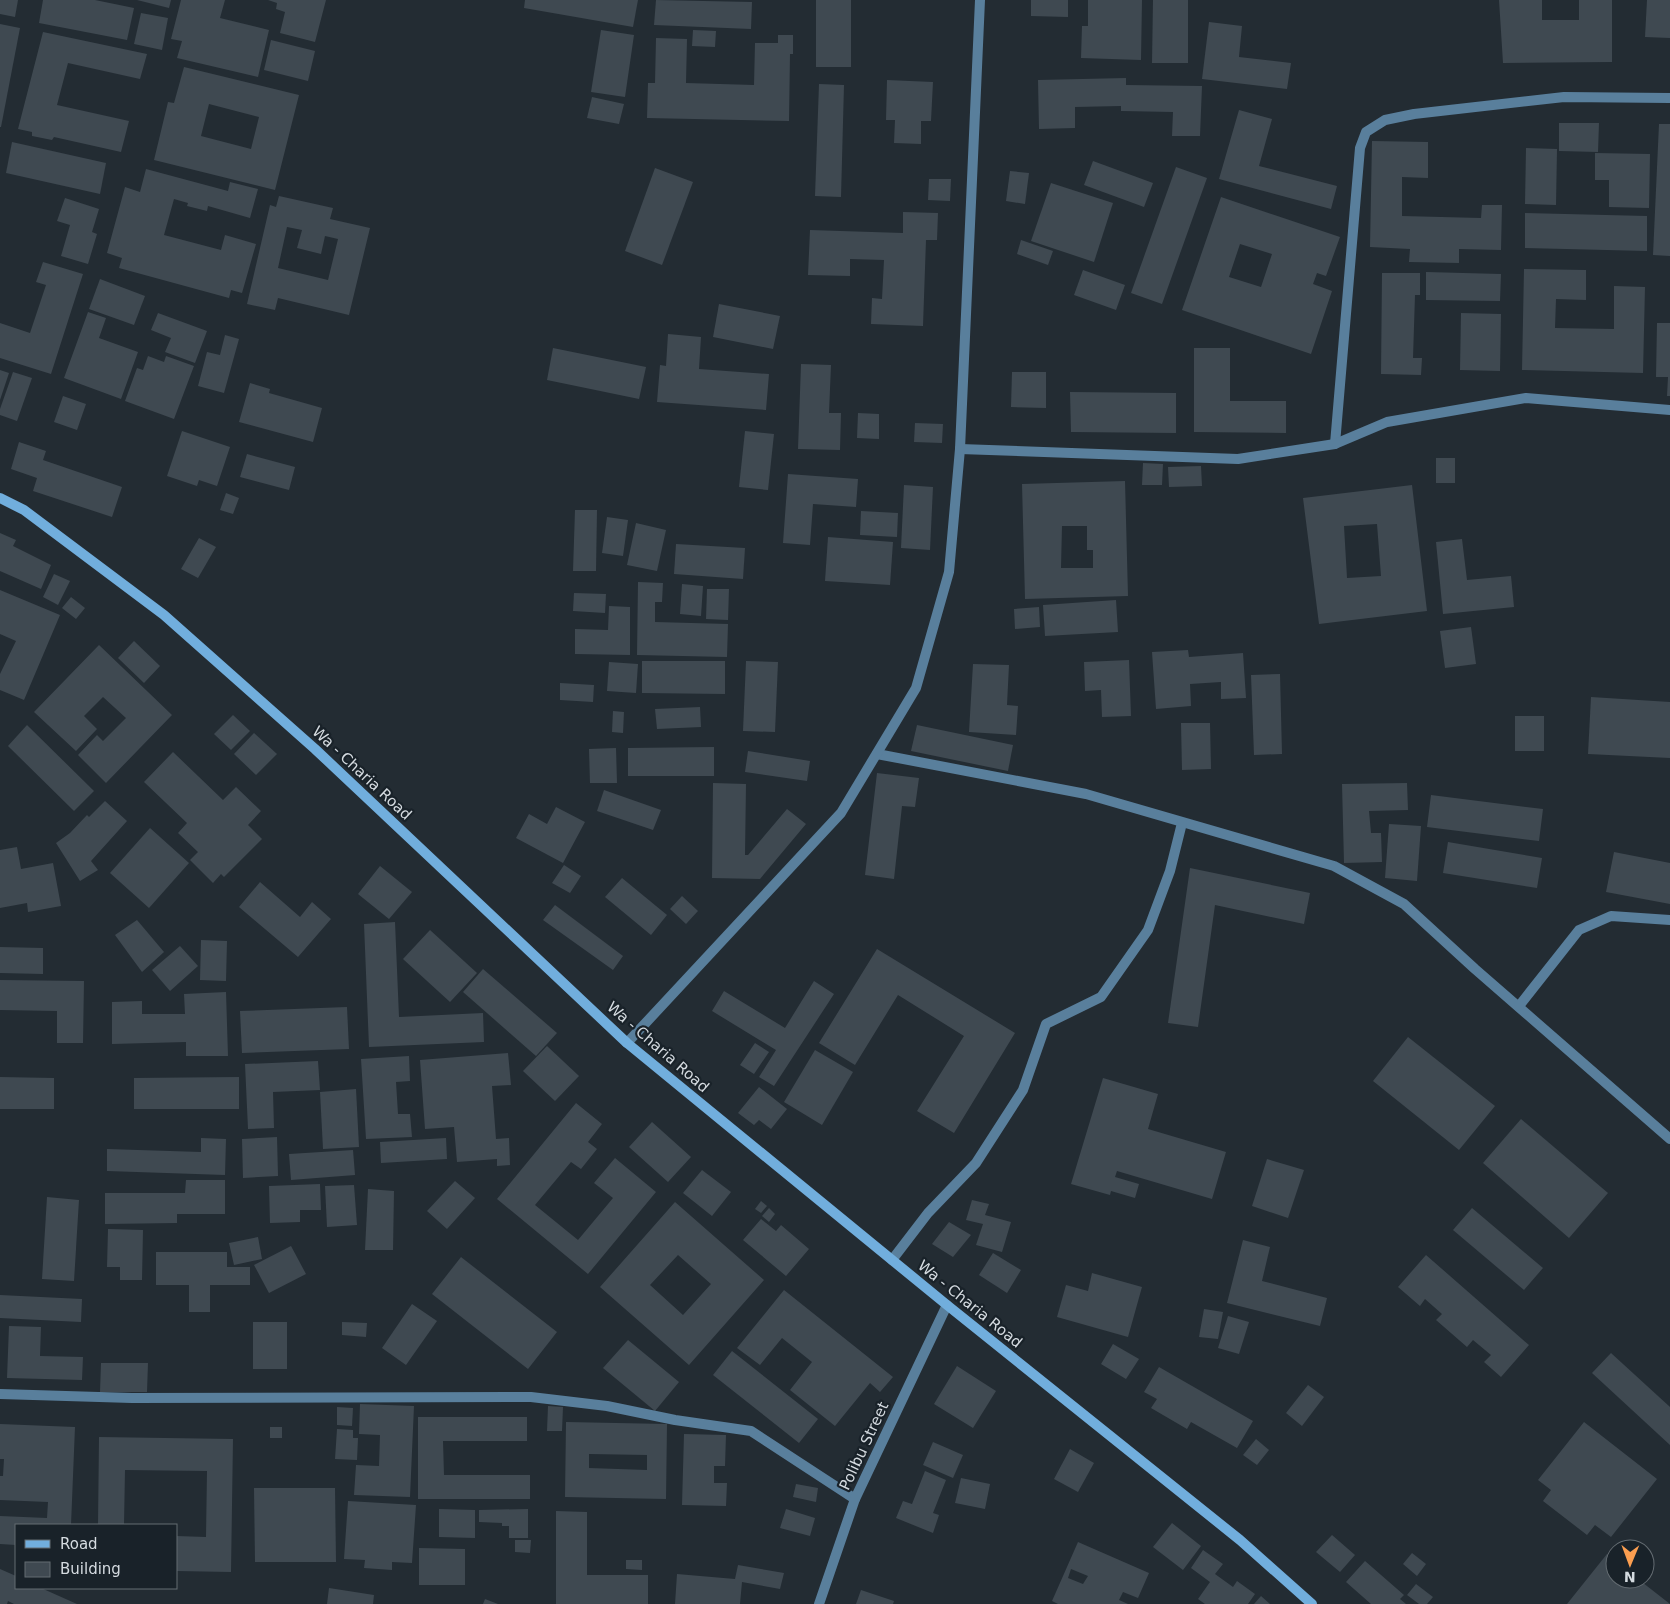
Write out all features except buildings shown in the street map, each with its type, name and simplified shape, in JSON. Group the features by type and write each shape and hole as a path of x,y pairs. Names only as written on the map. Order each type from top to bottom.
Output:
{"street":[{"path":"627,1044 841,813 916,688 949,572 960,449 980,0"},
{"path":"1335,444 1360,148 1366,132 1384,120 1414,114 1564,97 1670,98"},
{"path":"960,449 1238,459 1335,444 1387,422 1526,398 1670,410"},
{"name":"Wa - Charia Road","path":"0,498 24,510 164,615 315,749 627,1044 947,1305 1240,1540 1312,1604"},
{"path":"876,754 1086,794 1334,866 1404,904 1670,1139"},
{"path":"892,1260 928,1213 976,1163 1023,1090 1046,1024 1101,996 1148,930 1170,871 1182,823"},
{"path":"1519,1006 1579,930 1611,916 1670,920"},
{"name":"Polibu Street","path":"819,1604 855,1499 947,1305"},
{"path":"0,1394 132,1398 530,1397 608,1406 675,1420 751,1431 855,1499"}]}
